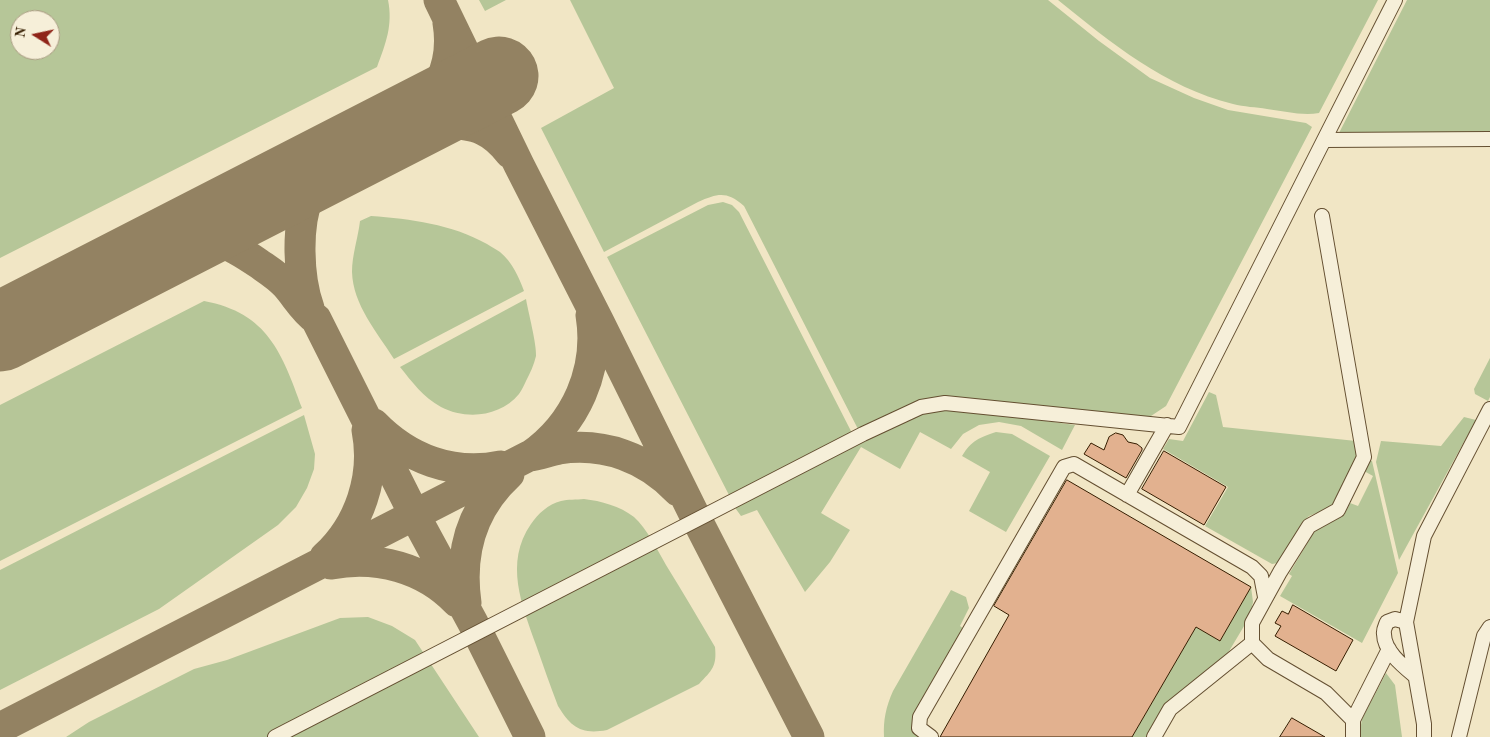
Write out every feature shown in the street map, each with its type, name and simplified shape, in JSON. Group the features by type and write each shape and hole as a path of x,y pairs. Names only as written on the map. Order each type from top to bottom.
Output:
{"lane":[{"path":"275,737 845,443 920,407 945,403 1179,426 1396,0"},
{"path":"1324,140 1490,139"},
{"path":"1322,216 1364,457 1338,510 1309,526 1265,598 1252,623 1252,643 1268,659 1326,693 1353,720"},
{"path":"1424,737 1424,724 1406,622 1424,536 1490,409"},
{"path":"1127,495 1168,425"},
{"path":"931,737 919,728 920,717 1064,467 1074,464 1252,567 1261,576 1265,598"},
{"path":"1406,622 1395,619 1387,622 1384,634 1389,649 1397,661 1415,676"},
{"path":"1459,737 1484,636 1490,627"},
{"path":"1154,737 1170,710 1252,643"},
{"path":"1352,737 1353,720 1389,649"}],"green space":[{"path":"0,0 388,0 389,26 386,42 377,67 0,258"},
{"path":"479,0 506,0 485,11"},
{"path":"570,0 1048,0 1099,41 1150,78 1194,98 1228,110 1306,123 1312,127 1166,406 1151,416 1131,419 948,398 859,431 744,206 738,201 722,195 705,199 604,252 541,128 614,88"},
{"path":"1058,0 1378,0 1319,113 1306,114 1237,105 1184,87 1140,62"},
{"path":"1407,0 1490,0 1490,133 1371,139 1339,133"},
{"path":"723,202 732,205 739,212 853,435 729,495 607,257 708,205"},
{"path":"371,216 431,224 473,237 497,250 508,260 515,270 524,291 394,359 367,318 353,284 352,266 360,221"},
{"path":"526,299 536,356 532,369 520,392 502,408 493,412 472,415 461,414 441,407 418,389 400,367"},
{"path":"204,301 226,307 244,315 270,338 287,370 302,408 0,561 0,405"},
{"path":"1490,358 1490,397 1488,401 1475,394 1474,389"},
{"path":"1209,392 1216,395 1223,427 1356,441 1363,450 1335,506 1309,516 1302,523 1278,563 1272,564 1205,526 1228,487 1163,449 1169,439 1183,441"},
{"path":"951,408 1075,425 1062,450 1021,426 999,422 979,425 963,434 951,449 920,432 900,469 861,447 821,513 850,530 830,562 805,592 757,510 741,516 733,505 915,413"},
{"path":"304,415 315,454 314,469 307,488 296,507 278,525 159,609 0,690 0,570"},
{"path":"1464,417 1476,420 1399,560 1376,462 1381,441 1441,446"},
{"path":"996,432 1012,434 1050,456 1006,532 969,511 990,472 962,456 976,440"},
{"path":"1369,461 1372,461 1398,573 1362,643 1280,596 1292,576 1289,574 1314,532 1344,515 1350,503 1358,506 1373,476 1364,471"},
{"path":"584,499 617,507 629,513 639,522 652,540 715,647 713,668 699,684 607,730 598,731 578,728 567,719 558,706 521,599 517,569 518,554 523,539 531,524 540,513 556,502"},
{"path":"1251,587 1253,602 1250,616 1222,663 1148,737 1132,737 1196,627 1220,641"},
{"path":"951,590 966,597 969,608 960,626 964,629 913,718 914,729 923,737 884,737 885,714 893,691"},
{"path":"368,617 392,626 415,640 479,737 66,737 89,722 194,669 227,660 340,618"},
{"path":"1386,673 1395,685 1402,737 1359,737 1362,719"}],"building":[{"path":"1116,433 1123,435 1128,442 1137,444 1142,448 1126,478 1084,454 1091,443 1104,450 1109,437"},
{"path":"1164,451 1226,487 1204,525 1142,489"},
{"path":"1067,480 1251,587 1220,641 1196,627 1132,737 940,737 1009,615 994,606"},
{"path":"1293,605 1353,640 1336,671 1275,636 1281,626 1275,623 1282,611 1288,614"},
{"path":"1292,718 1325,737 1280,737"}],"taxiway":[{"path":"439,0 519,165 694,514 809,737"},
{"path":"401,125 425,106 441,81 449,53 448,23"},
{"path":"401,125 409,123 443,123 475,127 495,137 510,153"},
{"path":"309,308 305,296 301,267 300,236 302,221 305,207 314,185 324,171 337,159"},
{"path":"172,244 196,238 218,241 238,250 280,279 316,319 415,516 473,623 530,737"},
{"path":"530,456 560,428 572,412 581,394 592,356 591,315"},
{"path":"374,424 401,447 432,462 466,469 501,466"},
{"path":"325,557 348,530 362,499 369,465 367,430"},
{"path":"0,728 529,456 576,447 608,451 639,461 666,479 678,491"},
{"path":"466,603 464,567 471,533 485,502 509,474"},
{"path":"331,564 365,561 399,567 430,580 457,602"}],"runway":[{"path":"0,332 499,76"}]}
